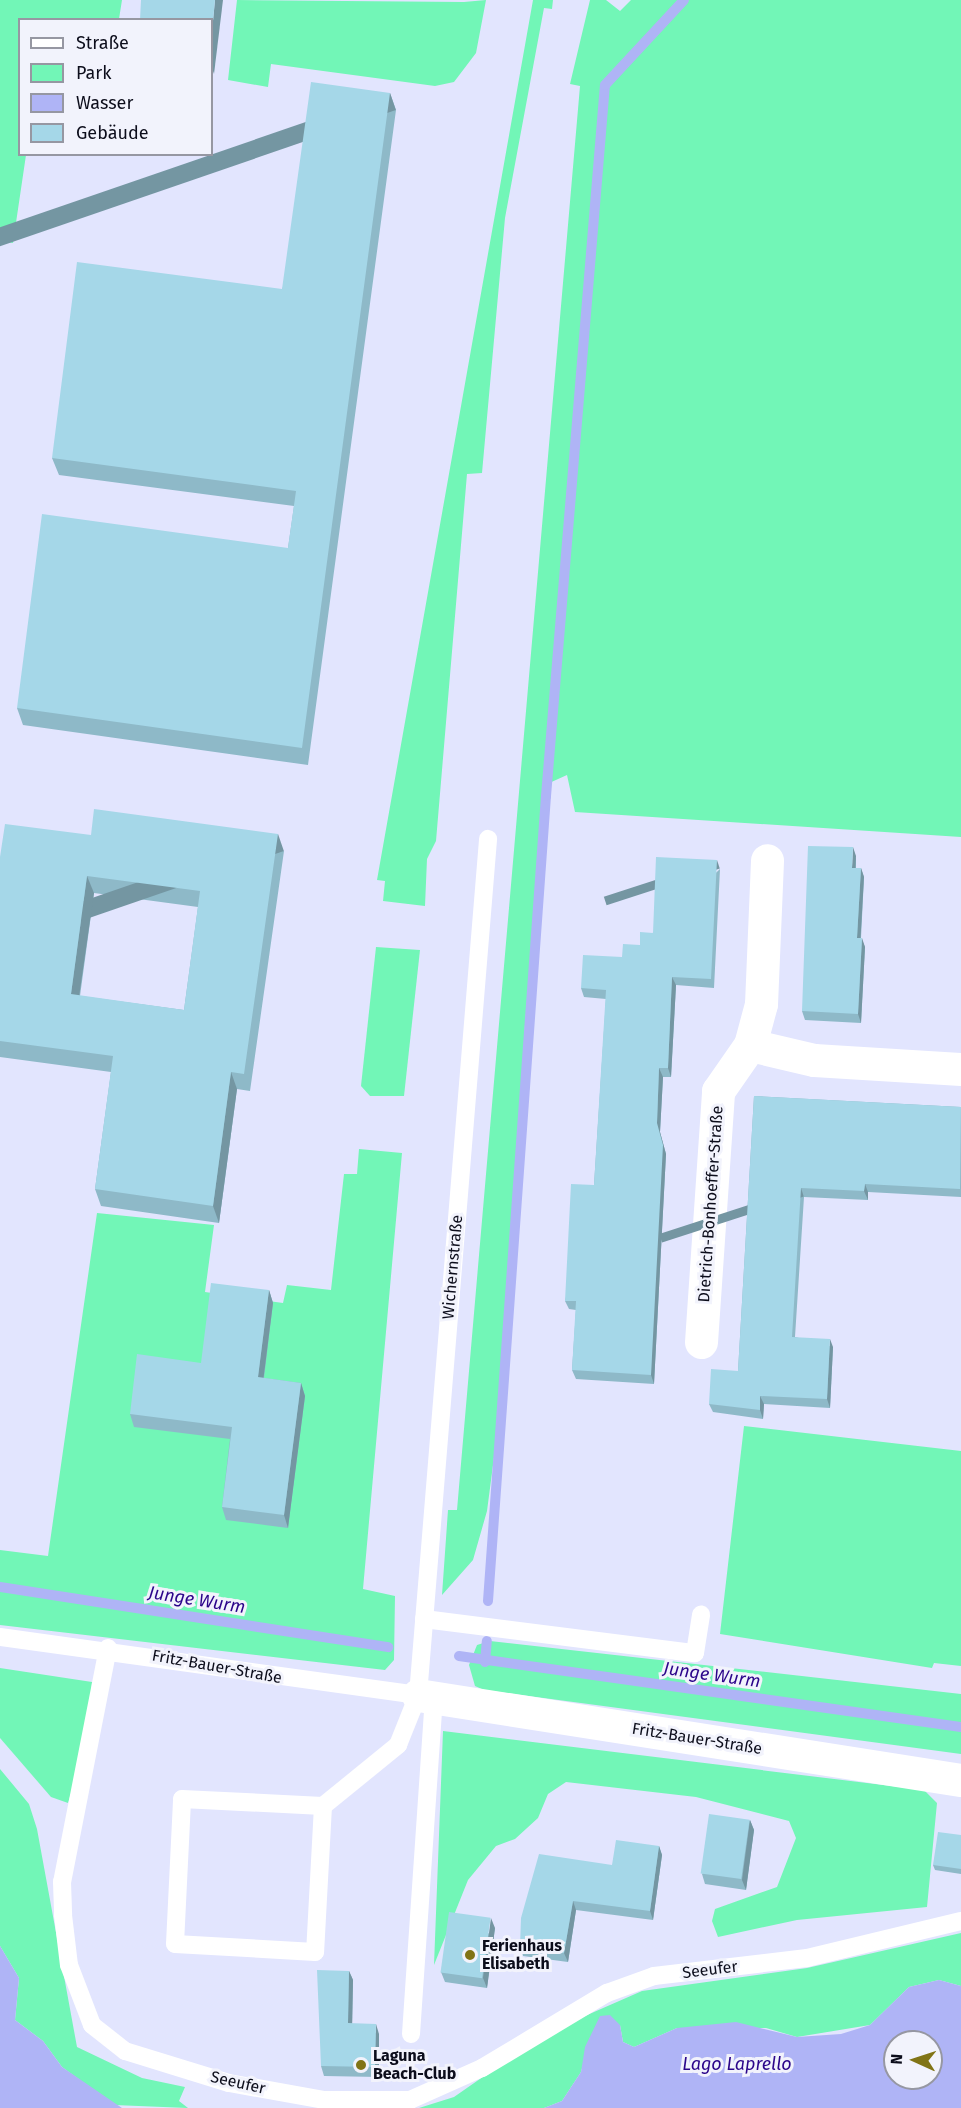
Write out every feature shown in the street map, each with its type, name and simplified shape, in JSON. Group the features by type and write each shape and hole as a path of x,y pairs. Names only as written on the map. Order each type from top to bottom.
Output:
{"street":[{"name":"Dietrich-Bonhoeffer-Straße","path":"701,1342 718,1091 750,1044 761,1004 767,860"},
{"path":"750,1044 814,1060 961,1069"},
{"name":"Fritz-Bauer-Straße","path":"426,1696 961,1780"}],"lane":[{"name":"Wichernstraße","path":"426,1696 424,1618 488,839"},
{"path":"424,1618 695,1653 701,1614"},
{"name":"Fritz-Bauer-Straße","path":"0,1637 108,1648 352,1690 426,1696"},
{"name":"Seeufer","path":"108,1648 62,1882 63,1915 69,1965 92,2025 125,2051 229,2083 324,2100 410,2100 482,2068 607,1994 654,1976 807,1958 961,1921"},
{"path":"323,1806 315,1952 175,1944 182,1799 323,1806 398,1745 426,1696"},
{"path":"411,2034 426,1696"}],"green space":[{"path":"0,0 122,0 119,18 18,18 18,156 26,156 13,243 0,241"},
{"path":"237,0 464,2 486,0 476,53 454,82 435,86 271,64 268,87 228,80"},
{"path":"533,0 553,0 552,9 544,8 505,218 482,473 467,474 436,841 427,859 425,906 383,901 385,881 377,880"},
{"path":"590,0 606,0 620,11 631,0 961,0 961,837 575,812 567,775 547,784 525,1024 510,1335 487,1511 473,1560 442,1595 448,1510 457,1510 580,86 570,84"},
{"path":"376,947 420,950 404,1096 370,1096 361,1086"},
{"path":"359,1149 402,1153 363,1589 395,1596 394,1660 385,1670 0,1625 0,1550 48,1556 97,1213 214,1225 205,1292 283,1303 287,1285 331,1290 344,1174 357,1174"},
{"path":"744,1426 961,1451 961,1666 934,1663 932,1668 720,1634"},
{"path":"490,1641 961,1694 961,1754 484,1690 475,1686 469,1665 477,1645"},
{"path":"0,1668 92,1682 87,1743 68,1803 51,1797 0,1738"},
{"path":"443,1731 924,1790 937,1803 927,1907 797,1920 718,1937 712,1921 715,1909 777,1887 796,1838 789,1821 696,1797 566,1782 548,1794 538,1818 515,1839 496,1846 468,1880 434,1965"},
{"path":"0,1769 29,1804 37,1829 77,2047 142,2078 185,2087 179,2101 188,2108 114,2105 62,2067 43,2041 15,2020 19,1978 0,1946"},
{"path":"961,1933 961,1986 939,1980 909,1987 870,2025 797,2037 766,2028 677,2028 634,2047 623,2042 620,2025 590,2038 581,2072 562,2101 544,2108 419,2108 454,2097 546,2033 642,1991 807,1968"}],"water":[{"path":"0,1946 19,1978 15,2020 43,2041 62,2067 122,2108 0,2108"},
{"name":"Lago Laprello","path":"939,1980 961,1986 961,2108 544,2108 562,2101 581,2072 585,2047 600,2016 610,2015 620,2025 623,2042 634,2047 677,2028 736,2022 797,2037 841,2034 870,2025 909,1987"}],"building":[{"path":"141,0 215,0 213,21 213,18 140,18"},
{"path":"311,82 390,93 302,748 17,708 42,514 288,548 296,491 52,458 77,262 282,289"},
{"path":"94,809 278,834 244,1074 231,1072 213,1206 95,1189 113,1056 0,1041 0,857 5,824 91,835","holes":["87,876 200,891 184,1010 71,994"]},
{"path":"808,846 853,847 852,868 861,868 857,938 862,938 858,1014 802,1011"},
{"path":"656,857 717,860 711,979 672,977 668,1068 659,1068 657,1123 663,1145 651,1375 572,1370 576,1301 565,1301 571,1184 594,1185 606,990 581,988 583,955 622,957 623,944 640,945 640,932 653,933"},
{"path":"754,1096 961,1107 960,1189 865,1184 864,1191 801,1188 792,1337 830,1339 827,1399 760,1396 760,1410 709,1404 711,1369 738,1371"},
{"path":"211,1283 269,1290 258,1377 301,1383 284,1515 222,1507 232,1427 130,1414 137,1354 201,1363"},
{"path":"709,1814 750,1820 741,1879 701,1873"},
{"path":"938,1832 961,1835 961,1869 933,1865"},
{"path":"616,1840 659,1846 650,1911 573,1901 564,1953 520,1947 521,1918 539,1854 612,1865"},
{"name":"Ferienhaus Elisabeth","path":"449,1912 491,1918 482,1978 441,1972"},
{"path":"317,1970 349,1971 348,2023 376,2024 375,2067 321,2066"}],"waterway":[{"path":"488,1601 546,796 605,85 684,0"},
{"name":"Junge Wurm","path":"0,1587 388,1647"},
{"path":"485,1662 487,1641"},
{"name":"Junge Wurm","path":"459,1656 961,1727"}],"place":[{"name":"Ferienhaus Elisabeth","path":"470,1955"},
{"name":"Laguna Beach-Club","path":"361,2065"}]}
